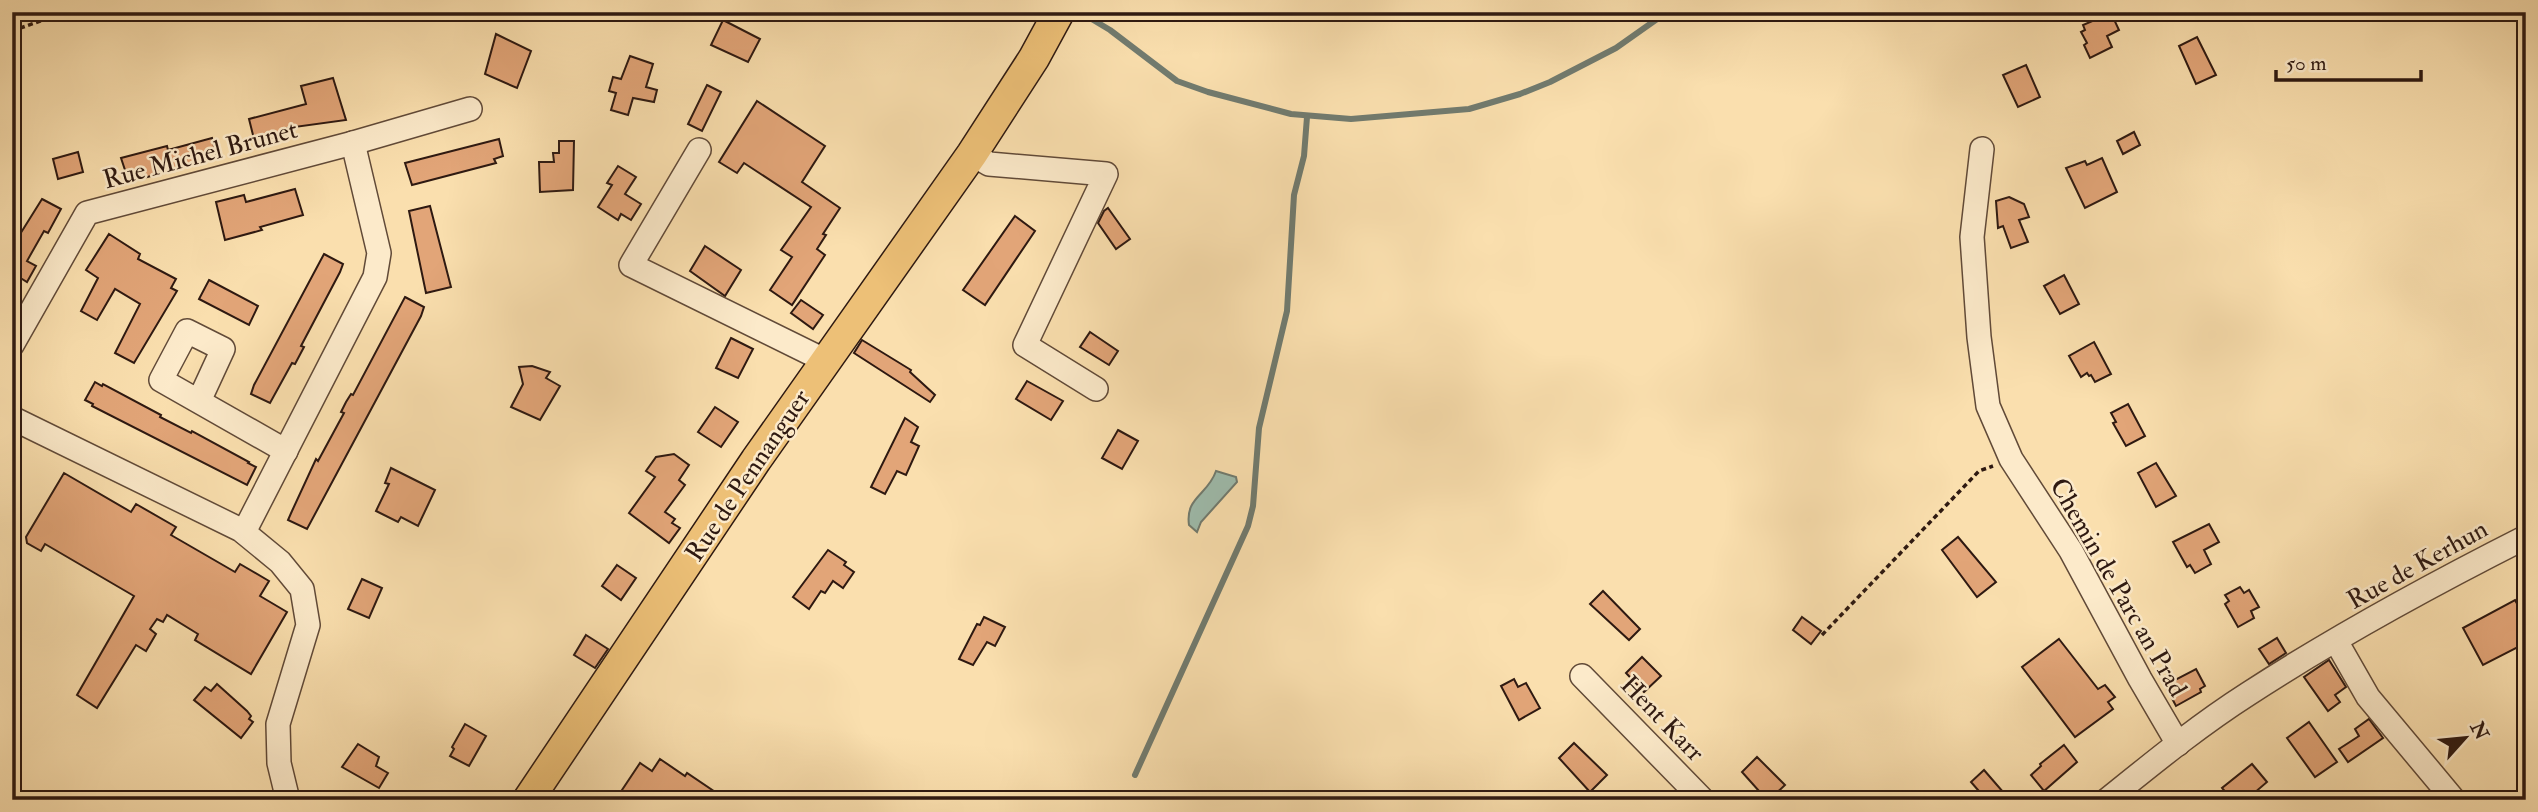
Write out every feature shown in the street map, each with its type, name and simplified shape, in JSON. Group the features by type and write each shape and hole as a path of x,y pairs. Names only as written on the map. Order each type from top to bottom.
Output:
{"main road":[{"name":"Rue de Pennanguer","path":"528,800 756,460 972,154 1034,58 1059,12"}],"street":[{"name":"Rue Michel Brunet","path":"12,345 87,213 353,143 470,109"},
{"path":"244,533 375,278 379,253 353,143"},
{"name":"Chemin de Parc an Prad","path":"1982,149 1972,237 1979,337 1988,406 2011,459 2071,551 2178,744"},
{"path":"699,150 631,265 826,362"},
{"path":"972,154 989,164 1106,174 1025,345 1096,388"},
{"path":"199,401 286,451"},
{"path":"12,418 244,533 280,562 302,589 309,625 278,724 279,763 288,800"},
{"name":"Rue de Kerhun","path":"2107,800 2178,744 2247,695 2420,590 2526,537"},
{"name":"Rue de Kerhun","path":"2336,641 2368,697 2454,800"},
{"name":"Hent Karr","path":"1582,676 1703,800"}],"path":[{"path":"12,31 66,12"},
{"path":"1822,635 1979,471 2011,459"}],"shaded area":[{"path":"1216,471 1236,477 1237,482 1201,522 1197,532 1189,525 1190,508"}],"building":[{"path":"2111,13 2119,30 2107,36 2112,47 2090,58 2081,32 2085,30 2083,25"},
{"path":"723,20 760,39 748,62 711,45"},
{"path":"496,34 531,51 517,88 485,74"},
{"path":"2197,37 2216,75 2196,84 2179,46"},
{"path":"630,56 653,64 646,87 657,90 654,102 633,98 628,115 611,110 616,93 609,91 613,77 621,79"},
{"path":"2026,65 2040,97 2018,107 2003,75"},
{"path":"333,78 346,120 287,128 289,134 255,143 249,119 306,104 301,86"},
{"path":"707,85 721,92 702,131 688,124"},
{"path":"757,101 825,146 802,182 840,208 823,234 826,235 817,249 825,255 792,305 770,290 792,257 781,250 811,207 744,163 737,173 719,162"},
{"path":"2134,132 2140,145 2123,154 2117,141"},
{"path":"212,138 217,158 129,182 121,158 167,146 168,150"},
{"path":"499,139 503,156 494,159 496,163 412,185 405,163"},
{"path":"559,141 574,141 573,190 540,192 539,162 554,162 553,153 559,153"},
{"path":"78,152 83,172 58,179 53,159"},
{"path":"2102,158 2117,192 2085,208 2066,168 2085,161 2087,165"},
{"path":"618,166 636,177 625,194 641,204 631,220 621,214 618,220 598,207 612,185 607,183"},
{"path":"295,189 303,215 225,240 216,202 244,195 246,202"},
{"path":"2009,197 2024,204 2029,217 2019,220 2028,242 2011,248 2003,226 1998,228 1996,201"},
{"path":"42,199 61,209 48,233 44,231 27,261 36,266 27,282 19,277 12,288 12,247"},
{"path":"430,206 451,287 426,293 409,211"},
{"path":"1108,208 1130,239 1116,249 1098,223"},
{"path":"1015,216 1035,231 985,305 963,290"},
{"path":"109,234 140,254 138,259 176,279 171,288 177,291 134,363 115,353 140,304 115,289 97,320 81,311 98,278 86,270"},
{"path":"705,246 741,270 725,296 690,271"},
{"path":"324,254 343,264 301,346 304,347 270,403 251,394 254,385"},
{"path":"2064,275 2079,304 2060,314 2044,286"},
{"path":"209,280 258,306 249,325 199,299"},
{"path":"405,297 424,307 421,316 307,529 288,520 316,459 318,461 344,413 341,412 346,402 351,394 353,395"},
{"path":"801,300 823,315 813,329 791,313"},
{"path":"1090,332 1118,351 1109,365 1080,347"},
{"path":"731,338 753,349 738,378 716,368"},
{"path":"862,340 911,370 910,372 935,395 930,402 854,353"},
{"path":"2094,342 2111,374 2095,382 2087,373 2081,377 2069,356"},
{"path":"532,366 550,372 546,378 560,386 540,420 511,407 523,384 519,367"},
{"path":"1027,381 1063,401 1051,420 1016,399"},
{"path":"95,382 249,462 256,467 247,485 92,406 93,404 85,400"},
{"path":"2128,404 2145,436 2126,446 2113,423 2116,422 2111,413"},
{"path":"715,407 738,422 721,447 698,432"},
{"path":"905,418 918,427 911,442 919,446 906,475 897,471 885,494 871,487"},
{"path":"1118,430 1138,441 1122,469 1102,458"},
{"path":"674,454 689,465 679,480 685,485 665,512 675,519 672,523 680,528 669,543 629,513 655,477 646,471 656,457"},
{"path":"2156,463 2176,496 2156,507 2138,473"},
{"path":"391,468 435,490 418,526 401,517 398,522 376,511 389,484 385,483"},
{"path":"64,473 131,512 136,504 176,527 171,535 235,572 240,564 269,581 260,596 287,612 251,674 195,640 198,634 167,615 163,622 157,619 150,629 156,634 146,651 136,645 97,708 77,695 134,596 45,544 41,551 27,543 26,537"},
{"path":"2209,524 2219,542 2204,550 2211,564 2195,573 2190,565 2187,567 2173,542"},
{"path":"1958,537 1996,582 1977,597 1942,550"},
{"path":"828,550 846,562 844,565 854,572 843,588 833,581 825,593 821,591 809,609 793,597"},
{"path":"617,565 636,578 621,600 602,586"},
{"path":"362,579 382,588 369,618 348,609"},
{"path":"2240,587 2244,593 2249,590 2259,607 2251,611 2254,618 2238,627 2225,604 2229,601 2225,595"},
{"path":"1603,591 1640,629 1629,640 1590,604"},
{"path":"2515,600 2526,620 2526,643 2483,665 2463,628"},
{"path":"984,617 1005,627 995,646 987,642 973,665 959,659 977,624 980,625"},
{"path":"1802,617 1821,631 1811,644 1793,630"},
{"path":"586,635 608,649 595,668 574,655"},
{"path":"2277,638 2286,653 2269,664 2259,649"},
{"path":"2059,639 2098,689 2105,685 2115,697 2108,702 2113,709 2075,737 2022,667"},
{"path":"1642,657 1661,676 1644,692 1626,673"},
{"path":"2329,660 2346,687 2335,695 2340,702 2328,711 2304,677"},
{"path":"2196,669 2205,686 2200,689 2201,692 2176,706 2167,689 2173,685 2171,682"},
{"path":"1514,679 1518,687 1526,683 1540,708 1519,720 1501,686"},
{"path":"217,684 251,716 249,719 253,722 241,738 194,700 205,687 211,691"},
{"path":"2369,719 2383,738 2348,762 2339,749 2359,736 2355,729"},
{"path":"2309,722 2337,762 2315,777 2287,738"},
{"path":"465,724 486,736 469,766 450,756"},
{"path":"1574,743 1607,775 1590,792 1559,758"},
{"path":"358,744 379,757 376,766 388,773 379,788 342,767"},
{"path":"2064,745 2077,762 2044,791 2031,775"},
{"path":"1757,757 1785,785 1769,800 1742,772"},
{"path":"660,759 685,776 687,773 727,800 637,800 622,790 640,763 652,771"},
{"path":"2252,764 2267,782 2246,800 2232,800 2222,788"},
{"path":"1984,770 2010,800 1967,800 1978,790 1971,782"}],"waterway":[{"path":"1080,12 1110,30 1177,81 1291,114 1351,119 1469,109 1520,94 1550,82 1616,48 1667,12"},
{"path":"1135,775 1248,526 1253,506 1259,428 1287,311 1294,195 1304,156 1307,117"}]}
